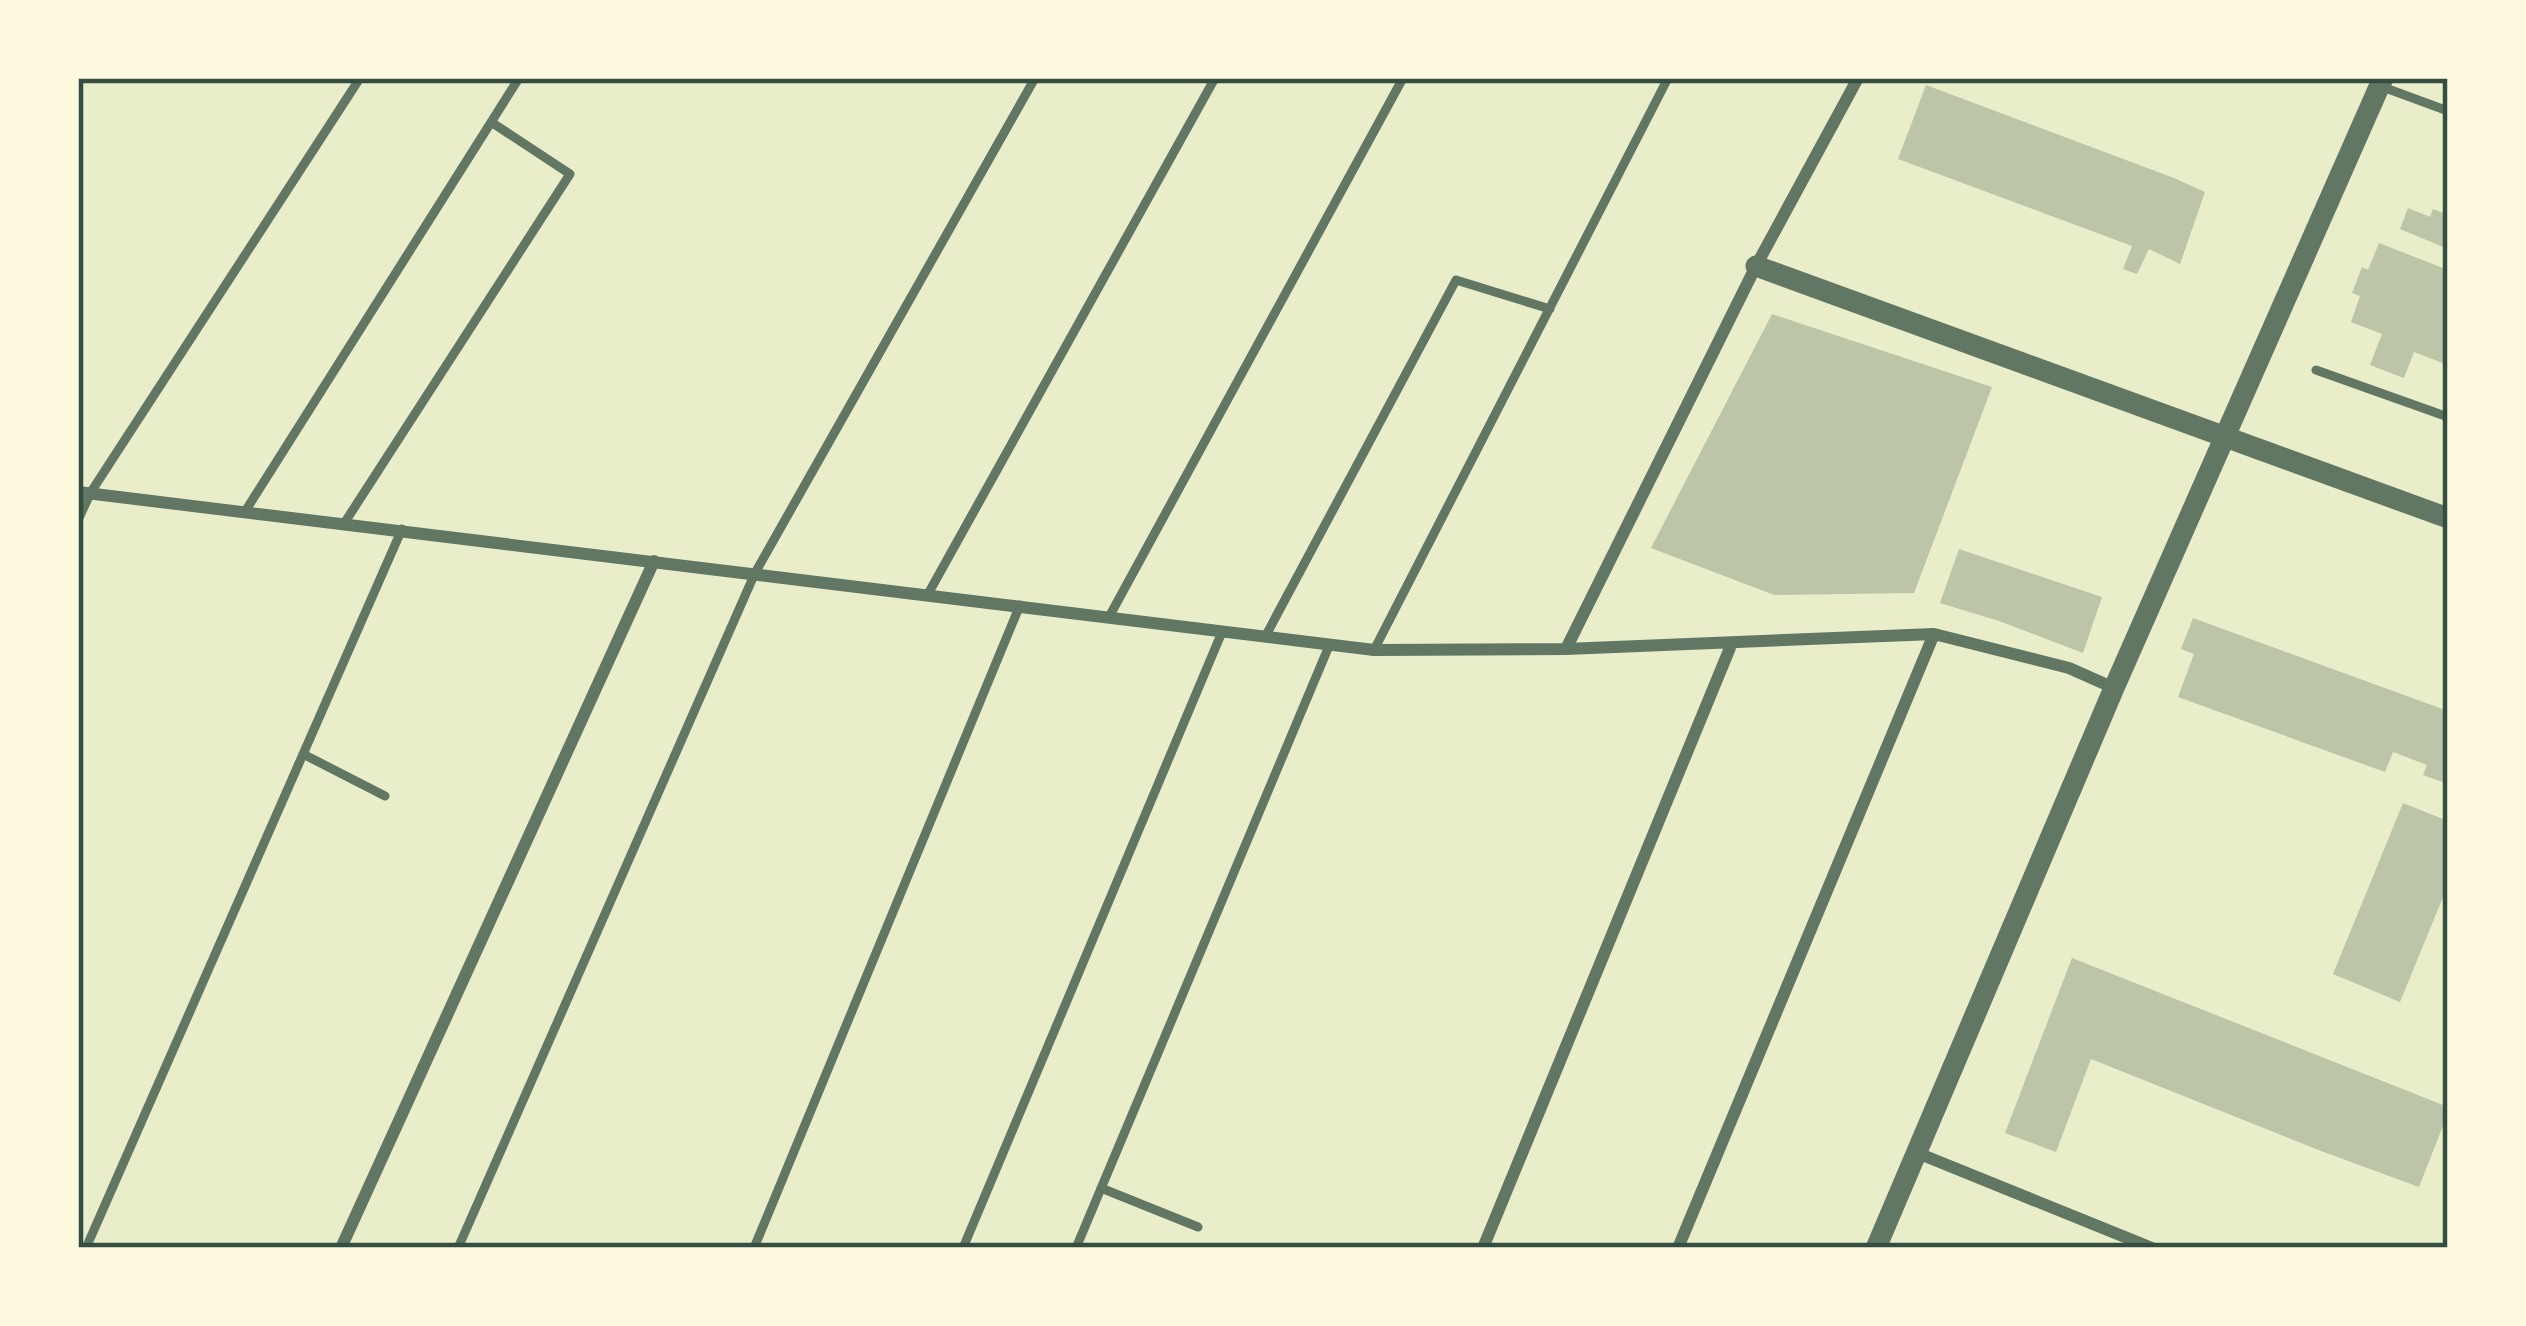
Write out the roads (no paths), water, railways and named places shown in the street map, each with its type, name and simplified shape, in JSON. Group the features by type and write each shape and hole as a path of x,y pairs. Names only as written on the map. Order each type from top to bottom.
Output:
{"street":[{"path":"1567,649 1756,266 1858,78"},
{"path":"1876,1248 2114,688 2382,82"},
{"path":"1756,266 2448,518"},
{"path":"85,492 1374,650 1567,649 1934,634 2069,668 2114,688"},
{"path":"341,1248 654,561"},
{"path":"1678,1248 1934,634"},
{"path":"1484,1248 1732,643"},
{"path":"1916,1152 2152,1248"}],"lane":[{"path":"78,520 85,492 360,78"},
{"path":"245,510 519,78"},
{"path":"458,1248 755,573 1035,78"},
{"path":"928,594 1215,78"},
{"path":"1109,617 1403,78"},
{"path":"1374,650 1668,78"},
{"path":"2382,82 2448,112"},
{"path":"345,522 571,174 491,122"},
{"path":"1265,637 1456,280 1550,309"},
{"path":"2316,370 2448,418"},
{"path":"86,1248 402,530"},
{"path":"754,1248 1020,605"},
{"path":"963,1248 1222,632"},
{"path":"1076,1248 1329,646"},
{"path":"304,754 385,796"},
{"path":"1101,1187 1198,1227"}]}
